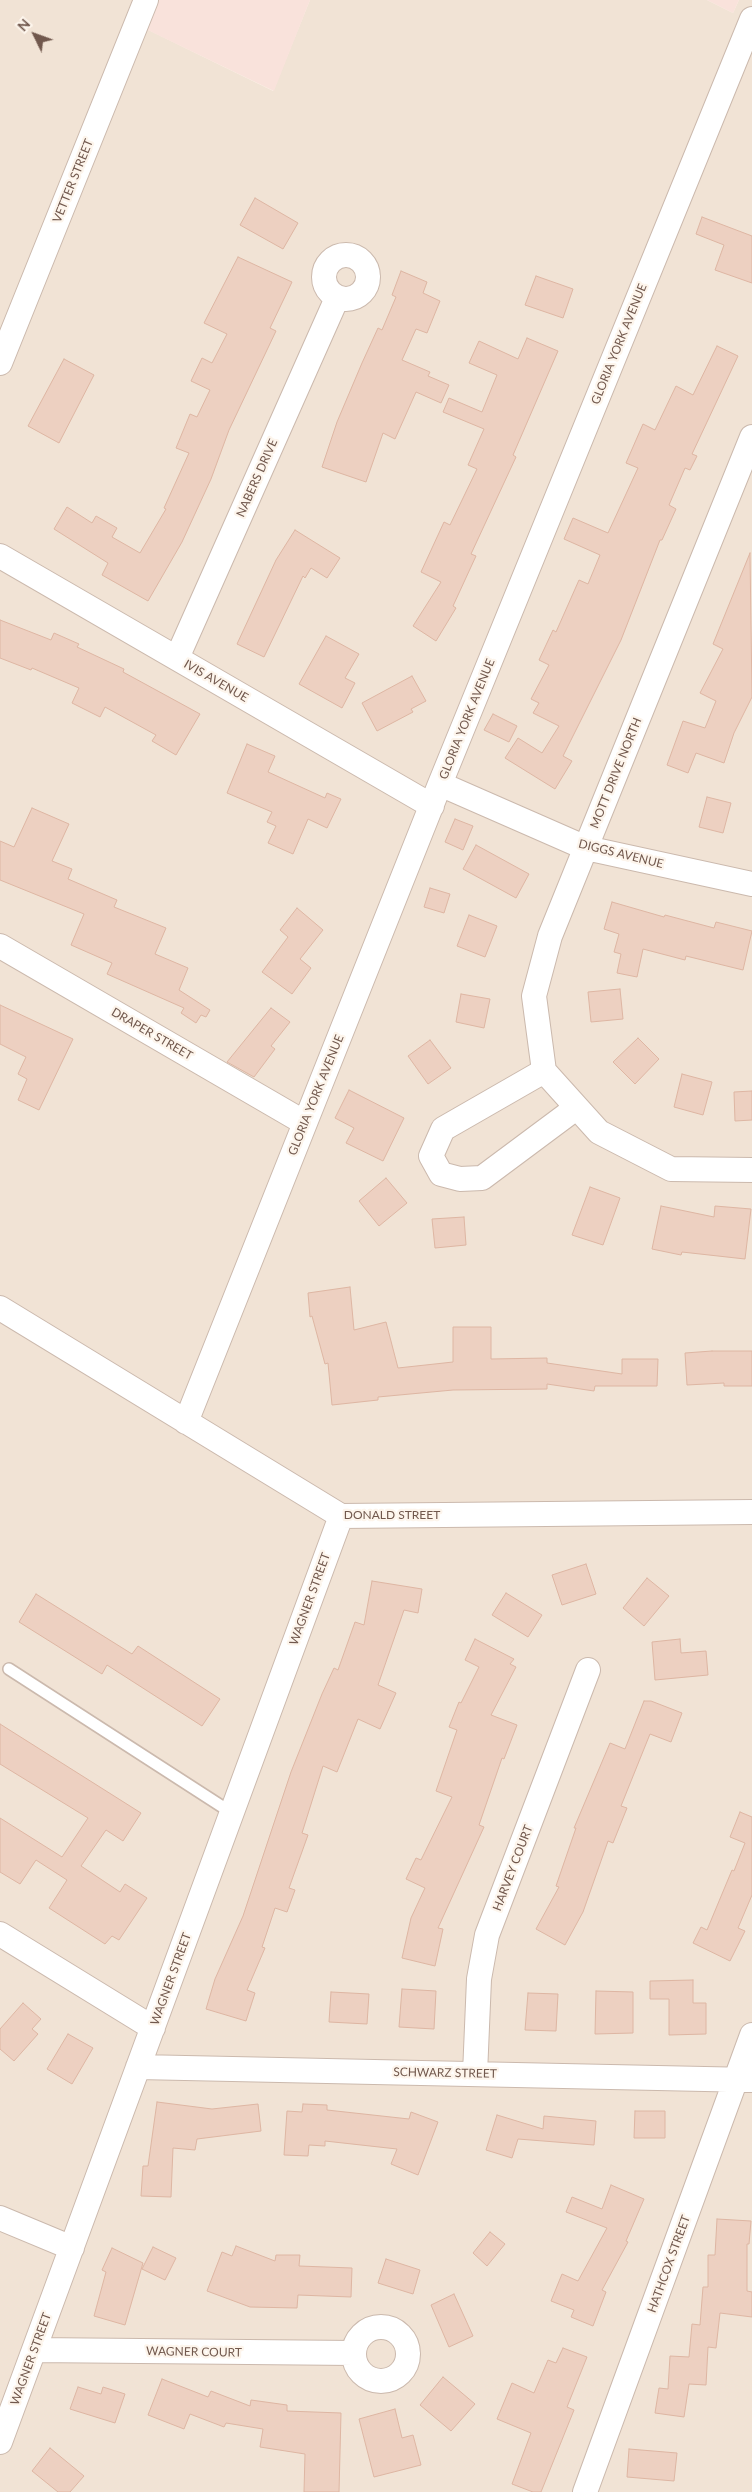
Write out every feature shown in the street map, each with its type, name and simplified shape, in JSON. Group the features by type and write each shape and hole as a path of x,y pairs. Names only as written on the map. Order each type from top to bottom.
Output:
{"street":[{"name":"VETTER STREET","path":"0,363 146,0"},
{"name":"GLORIA YORK AVENUE","path":"186,1422 440,784 752,19"},
{"name":"NABERS DRIVE","path":"177,658 337,298"},
{"name":"MOTT DRIVE NORTH","path":"544,1071 534,996 550,936 752,438"},
{"name":"IVIS AVENUE","path":"0,556 432,806"},
{"name":"DIGGS AVENUE","path":"440,784 586,848 752,884"},
{"name":"DRAPER STREET","path":"0,946 305,1123"},
{"path":"576,1108 482,1178 460,1179 441,1174 431,1156 443,1129 544,1071 599,1132 671,1169 752,1170"},
{"name":"DONALD STREET","path":"0,1308 341,1516 752,1512"},
{"name":"WAGNER STREET","path":"0,2442 341,1516"},
{"name":"HARVEY COURT","path":"475,2074 479,1979 488,1935 588,1670"},
{"path":"0,1934 153,2028"},
{"name":"HATHCOX STREET","path":"585,2492 744,2079 752,2035"},
{"name":"SCHWARZ STREET","path":"138,2067 744,2079"},
{"path":"0,2218 72,2248"},
{"name":"WAGNER COURT","path":"34,2350 354,2353"}],"lane":[{"path":"9,1669 232,1813"}],"shaded area":[{"path":"0,0 133,0 126,19 273,91 310,0 707,0 733,13 739,0 752,0 752,2492 0,2492"},
{"path":"133,0 310,0 274,91 125,19"},
{"path":"707,0 739,0 733,13"}],"building":[{"path":"255,198 298,223 283,249 240,225"},
{"path":"702,217 752,236 752,283 715,270 724,245 696,234"},
{"path":"238,257 292,282 270,328 276,331 229,430 211,479 182,542 148,601 102,575 108,563 54,529 67,507 92,523 96,516 117,528 112,537 140,553 166,509 164,508 189,453 176,448 190,414 197,417 210,390 191,381 202,358 212,363 227,334 204,323"},
{"path":"401,271 427,282 423,293 440,301 427,333 416,329 402,360 430,372 428,376 449,385 441,403 416,392 395,439 383,433 366,482 322,467 337,422 362,363 378,328 382,330 396,297 392,295"},
{"path":"536,276 573,289 563,318 525,305"},
{"path":"527,338 558,351 513,455 516,457 471,554 476,556 453,606 456,608 436,641 413,626 441,582 421,572 444,522 450,525 477,469 468,465 484,429 443,412 449,398 482,412 497,375 469,363 479,341 518,359"},
{"path":"717,346 738,356 692,454 697,456 690,470 685,468 669,505 676,509 662,540 660,540 621,640 563,756 572,761 555,789 505,758 518,738 542,753 559,726 533,713 539,703 531,699 549,665 539,660 553,630 556,632 579,580 588,584 600,555 564,539 573,518 608,533 638,468 626,463 643,424 655,430 676,386 693,395"},
{"path":"64,359 94,375 59,443 28,426"},
{"path":"295,530 340,558 327,578 311,568 305,578 303,576 264,657 237,644 276,560"},
{"path":"750,553 752,697 734,733 724,763 696,753 688,773 667,765 683,721 705,728 716,701 700,693 723,649 713,644"},
{"path":"0,620 51,640 54,633 79,644 77,647 124,669 123,672 200,714 176,755 152,741 156,735 105,707 100,717 72,703 79,688 32,668 31,670 0,658"},
{"path":"326,636 359,654 345,678 355,683 342,708 299,684"},
{"path":"412,676 426,701 411,709 413,712 377,731 362,703"},
{"path":"493,714 517,726 509,742 484,730"},
{"path":"247,744 275,756 268,772 325,798 327,793 341,799 327,828 308,819 293,854 268,843 276,826 267,822 272,812 227,793"},
{"path":"707,797 731,803 723,833 699,827"},
{"path":"32,808 69,824 52,861 72,869 68,879 117,900 114,907 166,928 155,954 188,968 179,990 210,1010 206,1017 201,1015 196,1023 181,1013 184,1008 107,974 112,963 71,945 84,914 0,880 0,841 14,847"},
{"path":"455,819 473,826 463,850 445,842"},
{"path":"476,845 529,874 516,898 463,869"},
{"path":"430,888 450,894 444,913 424,907"},
{"path":"612,902 664,917 665,915 714,928 716,922 752,931 743,970 686,956 685,960 643,949 637,977 617,973 621,954 614,952 619,934 604,929"},
{"path":"297,908 323,930 300,959 311,968 292,994 262,972 288,937 280,930"},
{"path":"469,915 497,926 485,957 457,946"},
{"path":"620,989 623,1019 591,1022 588,992"},
{"path":"461,994 490,999 484,1028 456,1022"},
{"path":"0,1005 73,1039 39,1110 18,1100 27,1079 18,1074 26,1057 0,1044"},
{"path":"271,1008 290,1022 271,1046 275,1049 254,1077 227,1062"},
{"path":"638,1038 659,1059 635,1084 613,1062"},
{"path":"430,1040 451,1068 428,1084 408,1056"},
{"path":"682,1074 712,1082 703,1115 674,1107"},
{"path":"349,1090 404,1118 383,1161 346,1143 354,1128 335,1118"},
{"path":"752,1091 752,1120 735,1121 734,1092"},
{"path":"386,1178 407,1203 379,1226 359,1201"},
{"path":"590,1187 620,1198 603,1245 572,1235"},
{"path":"661,1206 714,1217 715,1206 751,1209 745,1259 682,1252 681,1255 652,1249"},
{"path":"464,1217 466,1245 435,1248 432,1219"},
{"path":"350,1287 354,1330 386,1322 398,1368 453,1362 453,1327 491,1327 491,1359 547,1358 547,1363 622,1374 622,1359 658,1359 657,1386 595,1386 594,1391 547,1384 547,1389 453,1390 378,1397 378,1400 332,1405 328,1363 325,1364 312,1316 310,1317 308,1293"},
{"path":"752,1351 752,1386 724,1386 724,1383 687,1385 685,1353"},
{"path":"586,1564 596,1594 562,1605 552,1575"},
{"path":"647,1578 669,1596 644,1626 623,1608"},
{"path":"372,1581 422,1589 418,1613 404,1610 378,1685 396,1693 380,1729 358,1719 337,1772 323,1766 302,1833 308,1835 289,1888 295,1890 287,1912 275,1908 262,1947 265,1948 247,1990 255,1993 246,2021 206,2009 215,1979 243,1916 291,1772 322,1694 334,1668 338,1670 355,1622 364,1625"},
{"path":"506,1593 542,1615 528,1637 492,1615"},
{"path":"36,1594 132,1654 138,1646 220,1699 202,1726 107,1665 102,1674 19,1622"},
{"path":"475,1639 514,1659 510,1664 516,1667 491,1715 517,1725 504,1759 502,1758 479,1825 484,1827 438,1928 443,1929 435,1966 402,1958 411,1918 425,1888 406,1879 416,1858 421,1860 452,1797 436,1791 457,1730 449,1727 459,1702 461,1703 479,1667 465,1660"},
{"path":"680,1639 681,1653 706,1651 708,1675 655,1680 652,1642"},
{"path":"644,1701 651,1701 682,1713 671,1742 650,1734 621,1806 627,1808 613,1843 608,1841 583,1912 565,1945 536,1929 559,1887 556,1886 576,1828 574,1828 610,1743 625,1749"},
{"path":"0,1724 141,1813 123,1841 106,1830 81,1866 120,1892 125,1884 147,1898 119,1940 112,1936 105,1944 49,1908 67,1880 36,1860 20,1884 0,1872 0,1818 62,1857 88,1818 0,1764"},
{"path":"740,1812 752,1817 752,1895 738,1928 745,1931 730,1961 693,1943 701,1927 707,1930 745,1843 730,1837"},
{"path":"693,1980 693,2003 706,2003 706,2034 669,2035 669,1999 650,1999 650,1981"},
{"path":"402,1989 436,1991 434,2029 399,2027"},
{"path":"596,1991 633,1992 633,2033 595,2034"},
{"path":"331,1992 369,1994 367,2024 329,2022"},
{"path":"528,1993 558,1994 556,2031 525,2030"},
{"path":"23,2003 41,2019 32,2029 38,2034 14,2061 0,2049 0,2029"},
{"path":"68,2034 93,2048 72,2084 47,2069"},
{"path":"157,2102 212,2109 258,2104 261,2131 197,2139 195,2150 173,2148 171,2197 141,2196 143,2166 148,2166"},
{"path":"303,2104 327,2105 327,2110 409,2119 411,2112 438,2122 418,2175 391,2164 397,2149 325,2141 325,2146 309,2145 308,2156 284,2155 287,2111 302,2112"},
{"path":"635,2111 665,2111 665,2138 634,2138"},
{"path":"497,2115 543,2129 544,2116 596,2121 594,2145 518,2139 512,2158 486,2150"},
{"path":"611,2185 644,2199 626,2241 628,2242 602,2290 606,2292 593,2326 571,2317 574,2310 551,2301 562,2274 578,2281 607,2228 566,2212 572,2197 602,2209"},
{"path":"717,2219 751,2221 749,2244 747,2244 747,2291 752,2292 752,2317 720,2313 716,2348 708,2347 706,2385 689,2384 684,2417 655,2413 659,2388 668,2389 670,2356 689,2357 692,2324 700,2325 703,2287 708,2287 708,2255 715,2255"},
{"path":"490,2232 505,2244 487,2266 473,2253"},
{"path":"236,2246 275,2261 276,2255 300,2255 299,2266 352,2268 351,2297 298,2295 297,2308 250,2307 207,2291 222,2252 232,2256"},
{"path":"153,2247 176,2258 165,2280 142,2269"},
{"path":"112,2248 143,2263 125,2325 94,2316 106,2272 102,2270"},
{"path":"386,2259 420,2270 413,2294 378,2283"},
{"path":"454,2294 473,2336 449,2347 431,2305"},
{"path":"563,2348 587,2357 567,2407 574,2410 541,2492 533,2492 512,2484 531,2433 497,2419 512,2383 534,2393 548,2360 556,2363"},
{"path":"443,2377 475,2404 451,2431 420,2405"},
{"path":"162,2379 208,2397 211,2391 250,2406 251,2400 287,2405 287,2411 341,2413 339,2492 304,2492 305,2454 260,2447 263,2429 226,2423 224,2427 190,2414 184,2429 148,2415"},
{"path":"78,2387 101,2394 103,2387 125,2394 115,2423 70,2409"},
{"path":"395,2409 402,2438 413,2435 421,2465 374,2477 359,2419"},
{"path":"50,2448 84,2476 70,2492 58,2492 32,2471"},
{"path":"629,2449 677,2453 674,2481 627,2477"}]}
